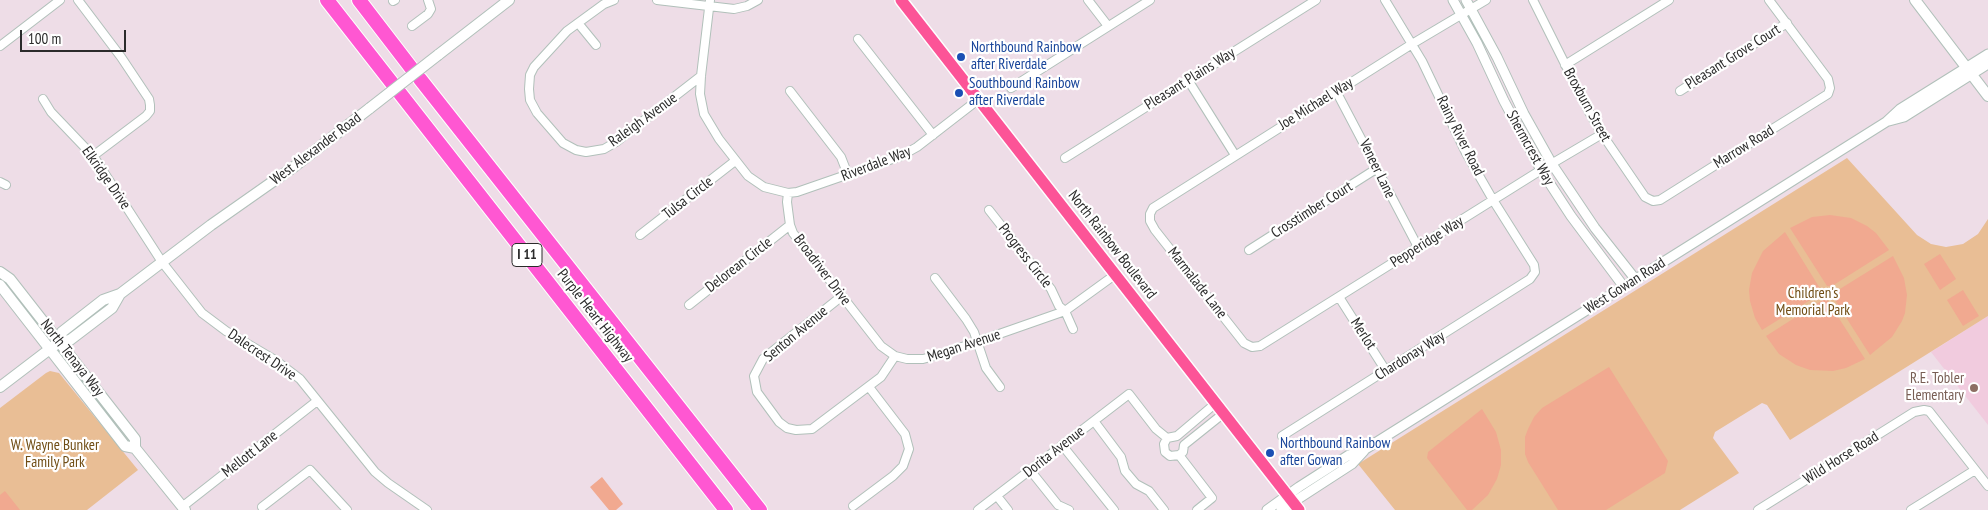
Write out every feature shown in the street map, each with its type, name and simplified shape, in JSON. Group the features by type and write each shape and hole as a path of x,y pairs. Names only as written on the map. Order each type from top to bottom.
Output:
{"highway":[{"name":"Purple Heart Highway","path":"327,0 726,510"},
{"name":"Purple Heart Highway","path":"359,0 760,510"}],"main road":[{"name":"West Alexander Road","path":"0,387 59,342 70,340 112,308 120,294 211,225 295,166 509,0"},
{"name":"North Rainbow Boulevard","path":"901,0 1293,502"},
{"path":"1915,0 1988,96"},
{"name":"North Tenaya Way","path":"0,272 10,279 135,439 135,448 183,508"},
{"name":"North Tenaya Way","path":"0,284 125,446 135,448"}],"street":[{"path":"0,46 60,0"},
{"path":"78,0 149,99 150,108 146,116 93,156"},
{"path":"412,26 428,14 431,9 428,0"},
{"path":"596,45 578,23 604,4 614,0"},
{"path":"657,0 710,3 734,9 747,6 758,0"},
{"path":"1088,0 1108,26"},
{"path":"1011,88 1150,0"},
{"name":"Pleasant Plains Way","path":"1065,158 1316,0"},
{"name":"Rainy River Road","path":"1385,0 1412,44 1466,153 1534,265 1535,272"},
{"name":"Shermcrest Way","path":"1452,0 1541,170 1561,201 1624,287"},
{"name":"Shermcrest Way","path":"1466,0 1497,57 1524,114 1552,164 1590,222 1636,280"},
{"name":"Joe Michael Way","path":"1150,214 1153,208 1235,155 1486,0"},
{"name":"Broxburn Street","path":"1533,0 1602,134 1645,197 1653,201"},
{"path":"1565,65 1669,0"},
{"path":"1769,0 1787,24"},
{"path":"710,3 700,94 704,114 719,139 748,176 764,187 788,193"},
{"name":"Raleigh Avenue","path":"578,23 534,67 530,75 529,89 530,100 537,113 554,135 563,143 581,151 604,149 616,142 701,76"},
{"name":"Marrow Road","path":"1653,201 1660,200 1828,94 1830,88 1828,79 1787,24"},
{"name":"Pleasant Grove Court","path":"1680,91 1787,24"},
{"path":"858,38 933,135"},
{"name":"West Gowan Road","path":"1281,510 1349,455 1364,450 1886,122 1904,117 1969,71 1988,54"},
{"name":"West Gowan Road","path":"1969,71 1988,64"},
{"path":"1188,80 1235,155"},
{"path":"790,91 840,157 848,175"},
{"name":"Veneer Lane","path":"1336,91 1418,247"},
{"name":"Elkridge Drive","path":"43,99 51,112 93,156 162,262"},
{"name":"Riverdale Way","path":"788,193 797,192 901,156 933,135 978,99"},
{"name":"Pepperidge Way","path":"1252,347 1260,346 1541,170 1602,134"},
{"name":"Tulsa Circle","path":"640,235 735,161"},
{"name":"Crosstimber Court","path":"1249,250 1376,170"},
{"name":"Broadriver Drive","path":"788,193 787,202 793,233 880,346 895,356"},
{"name":"Progress Circle","path":"989,210 1051,290 1059,306 1065,312 1072,329"},
{"name":"Marmalade Lane","path":"1150,214 1150,221 1155,230 1244,343 1252,347"},
{"name":"Delorean Circle","path":"689,305 790,225"},
{"name":"Dalecrest Drive","path":"162,262 202,313 226,331 300,379 375,472 427,510"},
{"name":"Chardonay Way","path":"1282,436 1530,279 1535,272"},
{"name":"Megan Avenue","path":"895,356 923,360 1065,312 1116,274"},
{"path":"935,278 966,319 986,368 1000,387"},
{"name":"Senton Avenue","path":"842,296 763,359 754,376 757,392 780,422 787,428 796,430 812,429 869,387"},
{"name":"Merlot","path":"1339,297 1386,371"},
{"path":"853,506 893,476 903,466 909,449 905,434 869,387 881,377 895,356"},
{"name":"Dorita Avenue","path":"978,510 1129,394 1156,429 1167,438"},
{"name":"Mellott Lane","path":"183,508 317,401"},
{"path":"1216,403 1177,436 1167,438 1164,444 1165,452 1170,456 1179,455 1183,452 1184,445 1224,413"},
{"name":"Wild Horse Road","path":"1758,510 1914,412 1924,410 1929,411 1976,470"},
{"path":"1094,421 1121,457 1125,471 1136,484 1149,491 1164,510"},
{"path":"1062,446 1114,510"},
{"path":"1179,455 1212,498 1197,510"},
{"path":"262,507 310,470 347,510"},
{"path":"1030,470 1058,505 1069,510"},
{"path":"1911,510 1976,470 1988,486"},
{"path":"997,496 1008,510"},
{"name":"West Gowan Road","path":"1267,510 1293,502"}],"shaded area":[{"path":"1830,215 1851,218 1867,226 1876,233 1889,250 1832,286 1827,286 1790,228 1812,217"},
{"path":"1785,232 1821,290 1820,294 1762,330 1755,318 1750,301 1749,290 1752,273 1763,251"},
{"path":"1940,254 1956,279 1940,290 1924,264"},
{"path":"1893,256 1904,278 1907,295 1905,313 1892,337 1870,355 1833,297 1835,292"},
{"path":"1963,290 1979,316 1963,326 1947,300"},
{"path":"1826,298 1865,359 1846,368 1833,371 1810,370 1796,365 1779,354 1766,336"},
{"name":"R.E. Tobler Elementary","path":"1988,316 1988,425 1931,352"},
{"path":"1609,367 1668,461 1665,473 1606,510 1558,510 1528,462 1525,454 1525,437 1534,417 1542,408"},
{"path":"1482,409 1496,432 1501,450 1501,465 1497,479 1488,495 1472,510 1467,510 1427,458 1428,452"},
{"path":"602,477 623,504 616,510 609,510 590,487"},
{"path":"5,491 20,510 0,510 0,495"}],"green space":[{"name":"Children's Memorial Park","path":"1847,158 1917,235 1931,244 1946,247 1963,244 1978,234 1988,219 1988,316 1790,440 1767,405 1762,403 1715,432 1713,438 1739,473 1680,510 1395,510 1358,464"},
{"name":"W. Wayne Bunker Family Park","path":"50,371 59,373 138,470 87,510 0,510 0,408"}],"place":[{"name":"Northbound Rainbow after Riverdale","path":"961,57"},
{"name":"Southbound Rainbow after Riverdale","path":"959,93"},
{"name":"R.E. Tobler Elementary","path":"1974,388"},
{"name":"Northbound Rainbow after Gowan","path":"1270,453"}]}
